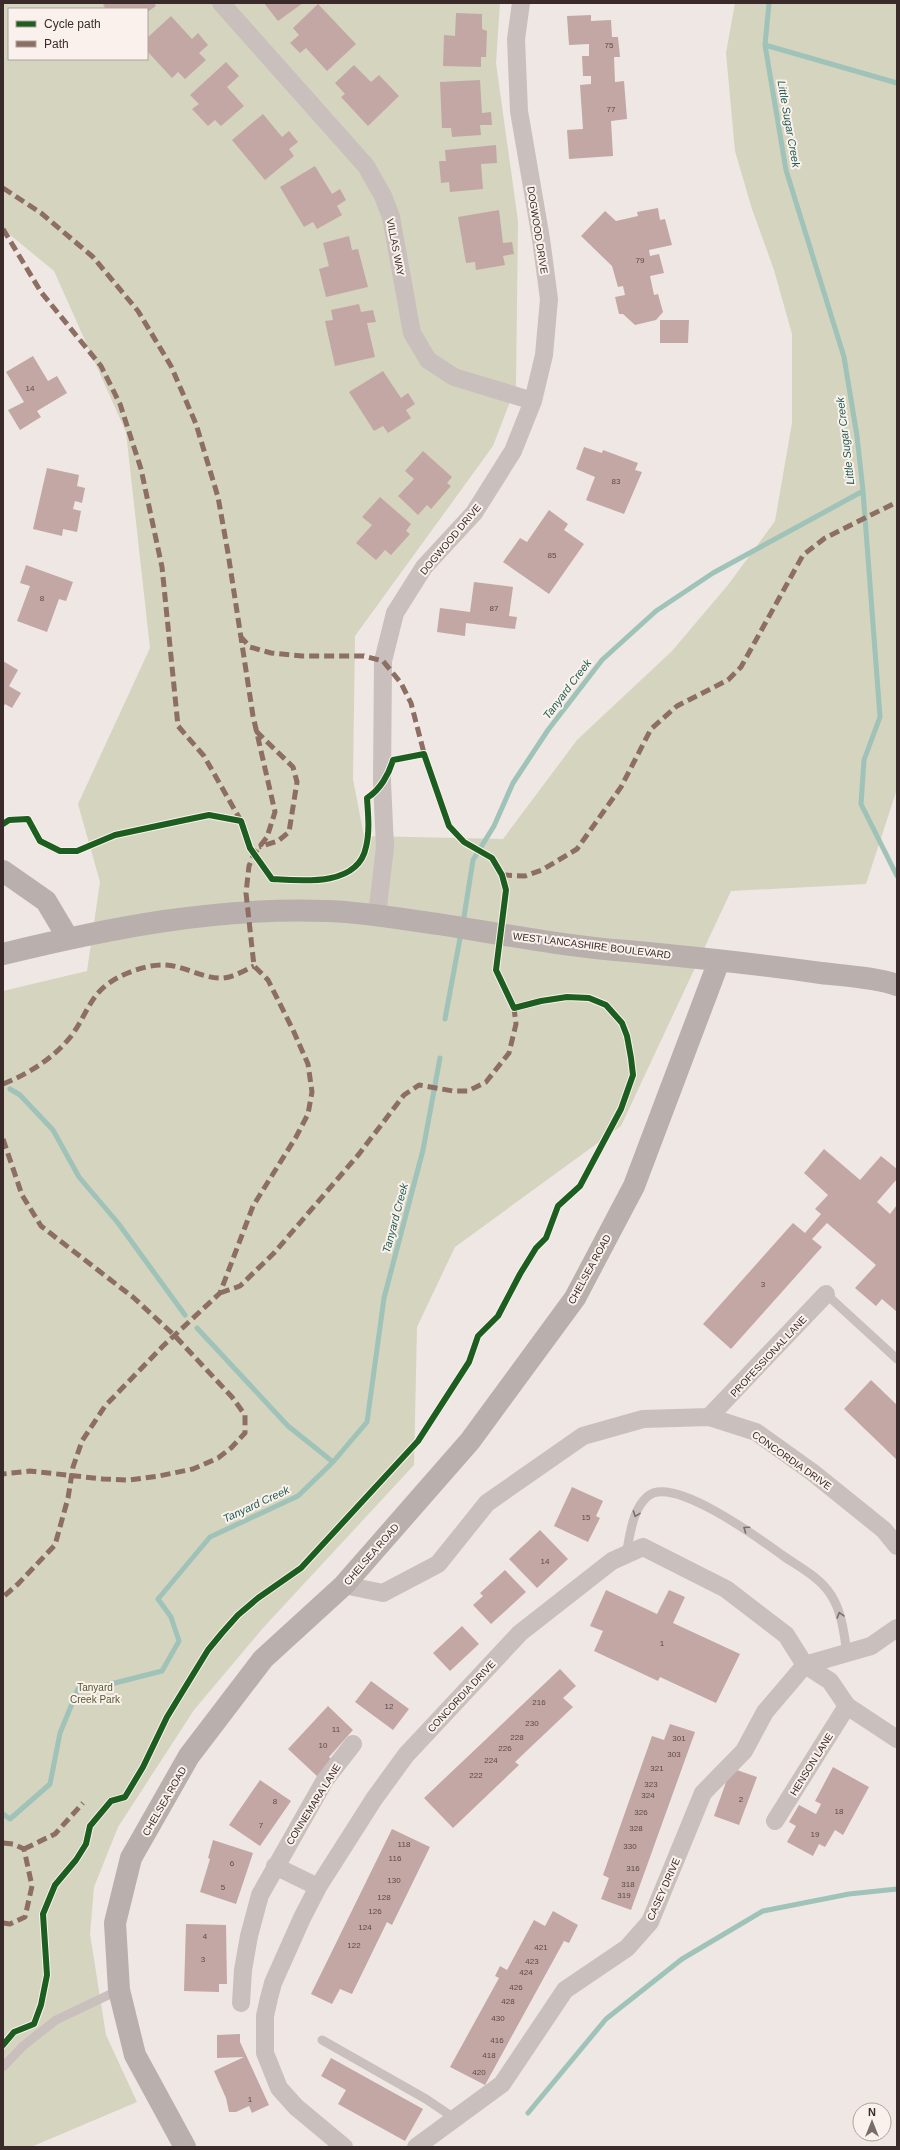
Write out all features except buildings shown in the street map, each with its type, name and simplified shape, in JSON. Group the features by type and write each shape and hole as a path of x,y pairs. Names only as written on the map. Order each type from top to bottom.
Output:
{"street":[{"name":"VILLAS WAY","path":"221,3 366,166 383,196 391,217 412,333 428,360 454,377 492,387 533,401"},
{"name":"DOGWOOD DRIVE","path":"377,915 385,847 382,782 383,661 395,613 424,567 474,513 513,451 533,401 544,355 548,299 541,239 518,111 516,39 521,3"},
{"path":"3,871 46,901 68,938"},
{"name":"WEST LANCASHIRE BOULEVARD","path":"3,954 68,938 157,921 254,911 326,911 400,918 539,940 788,968 897,985"},
{"name":"CHELSEA ROAD","path":"185,2147 135,2055 119,1990 115,1923 131,1858 190,1756 263,1659 344,1585 470,1441 575,1298 634,1186 720,961"},
{"name":"PROFESSIONAL LANE","path":"709,1417 826,1294"},
{"name":"CONCORDIA DRIVE","path":"344,1585 383,1593 438,1564 487,1504 583,1436 643,1419 709,1417 756,1432 812,1472 884,1530 897,1546"},
{"name":"CONCORDIA DRIVE","path":"344,2147 296,2107 279,2088 272,2073 265,2053 265,2016 273,1983 318,1888 374,1799 412,1750 520,1633 612,1561 643,1547 726,1589 786,1635 805,1665"},
{"path":"805,1665 872,1646 897,1628"},
{"path":"805,1665 830,1681 847,1706 897,1739"},
{"name":"CASEY DRIVE","path":"416,2147 502,2084 565,1990 627,1948 650,1922 703,1793 744,1751 765,1712 805,1665"},
{"name":"HENSON LANE","path":"775,1821 847,1706"},
{"name":"CONNEMARA LANE","path":"241,2002 243,1970 249,1936 260,1895 275,1866 325,1780 353,1744"},
{"path":"275,1866 318,1888"}],"lane":[{"path":"826,1294 897,1359"},
{"path":"626,1555 631,1529 640,1505 648,1495 658,1492 666,1492 688,1498 735,1521 823,1584 838,1607 847,1653"},
{"path":"3,2067 23,2046 56,2020 119,1990"},
{"path":"322,2040 426,2099 454,2118"}],"green space":[{"name":"Tanyard Creek Park","path":"3,3 500,3 496,63 518,221 516,386 493,446 355,636 353,779 364,836 503,839 577,740 672,651 728,585 775,521 792,423 792,334 774,270 752,209 735,151 726,53 735,3 897,3 897,789 866,884 731,891 621,1126 455,1247 417,1327 414,1465 263,1628 194,1710 118,1827 94,1887 90,1934 106,2035 137,2102 31,2147 3,2147 3,991 87,971 100,882 78,804 150,648 126,432 54,271 3,229"}],"waterway":[{"name":"Little Sugar Creek","path":"769,3 765,45 786,170 844,357 857,436 863,491 880,717 864,760 861,804 897,876"},
{"path":"765,45 897,83"},
{"name":"Tanyard Creek","path":"463,923 473,860 494,826 513,783 548,730 602,660 656,611 713,573 863,491"},
{"name":"Tanyard Creek","path":"445,1019 461,933"},
{"name":"Tanyard Creek","path":"3,1814 10,1819 50,1784 60,1733 78,1689 107,1685 162,1671 179,1641 171,1617 158,1599 210,1537 298,1496 333,1462 367,1422 384,1298 423,1150 440,1058"},
{"path":"10,1089 20,1095 53,1130 79,1177 118,1223 185,1315"},
{"path":"197,1328 288,1426 333,1462"},
{"path":"528,2113 606,2019 682,1959 763,1911 849,1894 897,1889"}],"marked path":[{"path":"3,188 41,213 93,257 138,311 171,366 196,424 218,497 253,716 275,812 267,837 254,854 249,866 246,893 254,966 268,980 293,1030 308,1064 312,1092 308,1114 296,1137 253,1206 220,1293 163,1346 105,1406 82,1441 73,1467 68,1498 55,1545 18,1584 3,1597"},
{"path":"3,229 41,292 101,366 120,404 141,469 162,567 178,726 204,756 241,821"},
{"path":"502,875 525,876 542,870 577,849 621,787 651,729 677,706 728,680 741,667 803,555 825,538 897,502"},
{"path":"240,636 250,647 271,653 302,656 364,656 383,661 401,683 411,703 425,757"},
{"path":"256,731 293,767 297,782 289,832 278,841 259,847"},
{"path":"3,1084 32,1070 57,1051 72,1035 91,1003 102,989 124,974 148,967 166,965 208,977 223,978 235,975 254,966"},
{"path":"220,1293 240,1286 274,1253 359,1154 404,1095 419,1085 453,1091 468,1091 486,1082 509,1053 516,1024 514,1008"},
{"path":"3,1139 22,1195 41,1226 134,1298 175,1336 232,1397 245,1415 245,1433 231,1448 218,1458 193,1469 129,1480 103,1479 30,1471 3,1474"},
{"path":"24,1849 55,1834 83,1803"},
{"path":"3,1843 13,1844 24,1849 32,1886 25,1917 10,1924 3,1923"}],"cycle path":[{"path":"3,824 9,820 28,819 40,841 60,851 77,851 115,835 209,815 241,821 250,848 272,879 327,879 341,875 352,869 361,860 366,847 368,835 367,798 376,791 383,781 393,760 424,754 449,826 464,842 492,858 502,875 506,890 496,970 514,1008 541,1001 567,997 589,998 606,1005 622,1023 627,1036 633,1075 621,1109 580,1186 558,1206 546,1238 536,1248 520,1274 498,1316 478,1336 469,1362 418,1441 301,1568 258,1598 238,1615 222,1633 208,1650 167,1717 143,1767 125,1797 111,1801 90,1826 86,1844 76,1860 55,1885 43,1914 47,1975 41,2005 34,2024 14,2032 3,2045"}]}
